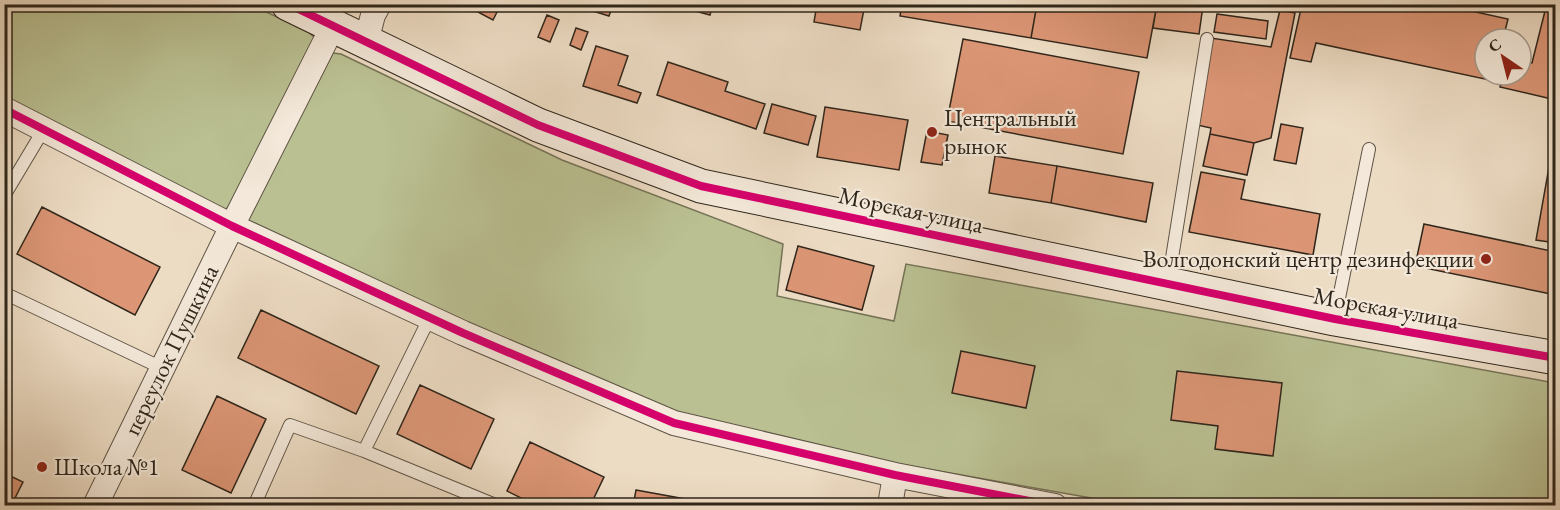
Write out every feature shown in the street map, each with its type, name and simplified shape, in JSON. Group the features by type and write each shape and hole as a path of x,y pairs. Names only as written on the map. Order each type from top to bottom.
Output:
{"street":[{"name":"Морская улица","path":"288,4 538,125 701,186 1335,319 1556,358"},
{"path":"366,42 379,4"},
{"name":"переулок Пушкина","path":"95,506 333,26"},
{"path":"4,109 232,226 430,317 674,423 895,475 1054,506"},
{"path":"890,506 895,475"}],"lane":[{"path":"1168,284 1207,39"},
{"path":"4,196 44,129"},
{"path":"1335,319 1369,149"},
{"path":"4,293 162,368"},
{"path":"364,452 430,317"},
{"path":"254,506 290,425 498,506"}],"green space":[{"path":"4,5 252,5 308,32 314,37 315,46 231,206 222,211 5,101"},
{"path":"333,53 341,54 562,160 783,244 777,296 894,321 906,264 1555,383 1555,505 1131,505 667,423 247,226"}],"building":[{"path":"477,4 501,4 493,20 474,10"},
{"path":"584,4 613,4 609,16 583,8"},
{"path":"685,4 713,4 710,15 684,8"},
{"path":"817,4 865,4 860,30 814,22"},
{"path":"902,4 1037,4 1031,38 900,16"},
{"path":"1037,4 1157,4 1147,58 1031,38"},
{"path":"1157,4 1203,6 1199,34 1153,28"},
{"path":"1302,4 1439,4 1508,19 1506,27 1473,27 1473,77 1316,43 1311,62 1290,58"},
{"path":"1280,10 1295,13 1271,138 1254,143 1210,134 1211,128 1197,125 1211,38 1271,47"},
{"path":"1545,11 1556,14 1556,100 1500,87 1533,87 1533,59"},
{"path":"1217,14 1268,21 1266,39 1214,32"},
{"path":"547,15 559,20 550,42 538,37"},
{"path":"576,28 588,32 581,50 570,45"},
{"path":"963,39 1139,72 1123,154 947,121"},
{"path":"596,46 628,56 618,85 641,93 637,103 583,86"},
{"path":"668,62 728,82 725,91 765,104 756,129 657,95"},
{"path":"772,104 816,116 808,145 764,133"},
{"path":"825,107 908,120 899,170 817,157"},
{"path":"1281,124 1303,128 1296,164 1274,160"},
{"path":"1556,128 1556,243 1536,240"},
{"path":"927,131 948,135 942,165 921,162"},
{"path":"1210,134 1254,143 1247,175 1203,166"},
{"path":"995,156 1057,166 1051,203 989,193"},
{"path":"1057,166 1153,183 1146,222 1051,203"},
{"path":"1201,172 1245,180 1241,199 1320,214 1313,255 1189,232"},
{"path":"42,207 160,267 135,315 17,254"},
{"name":"Волгодонский центр дезинфекции","path":"1424,224 1556,252 1556,295 1415,266"},
{"path":"798,246 874,266 862,310 786,290"},
{"path":"261,310 379,366 356,414 238,358"},
{"path":"961,351 1035,366 1026,408 952,393"},
{"path":"1177,371 1282,383 1273,456 1215,449 1218,426 1171,420"},
{"path":"420,385 494,419 471,469 397,434"},
{"path":"217,396 266,419 231,493 182,470"},
{"path":"530,442 604,477 590,506 537,506 507,491"},
{"path":"4,473 23,482 11,506 4,506"},
{"path":"636,490 718,505 718,506 633,506"}],"cycle path":[{"path":"288,4 538,125 701,186 1335,319 1556,358"},
{"path":"4,109 232,226 463,333 674,423 895,475 1055,506"}],"place":[{"name":"Центральный рынок","path":"932,132"},
{"name":"Волгодонский центр дезинфекции","path":"1486,259"},
{"name":"Школа №1","path":"42,467"}]}
